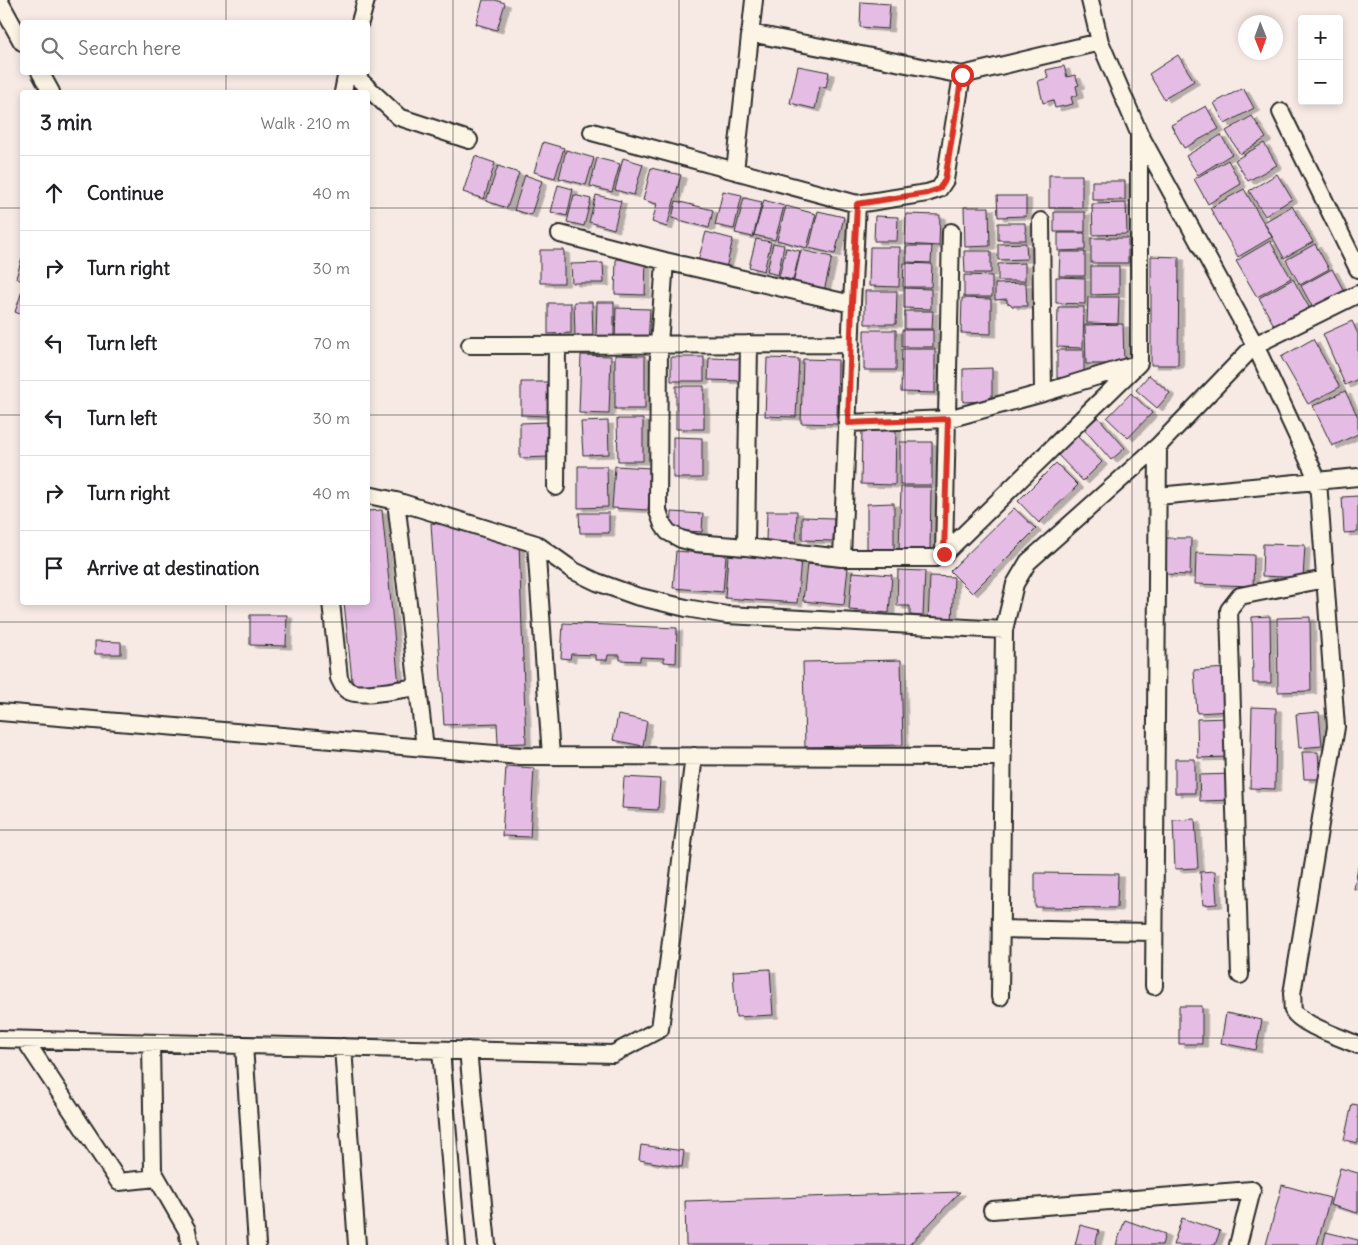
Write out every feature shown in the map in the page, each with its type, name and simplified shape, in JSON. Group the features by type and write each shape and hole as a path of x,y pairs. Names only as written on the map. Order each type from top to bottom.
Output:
{"street":[{"path":"361,20 366,0"},
{"path":"735,171 754,0"},
{"path":"1090,0 1100,42 1139,133 1255,345 1318,481 1336,727 1292,994 1293,1009 1301,1019 1358,1045"},
{"path":"0,2 20,38"},
{"path":"750,33 962,75 1100,42"},
{"path":"42,75 50,90"},
{"path":"343,90 346,75"},
{"path":"354,75 399,116 469,140"},
{"path":"592,132 857,204 927,193 939,189 945,180 962,75"},
{"path":"1281,112 1358,263"},
{"path":"665,261 659,344 658,511 663,525 668,532 688,541 842,558 935,558 944,554 1139,363 1139,133"},
{"path":"842,558 857,204"},
{"path":"1041,221 1043,393"},
{"path":"944,554 951,232"},
{"path":"560,234 665,261 852,304"},
{"path":"1000,997 1004,630 1015,584 1028,562 1158,446 1255,345 1358,294"},
{"path":"556,344 556,487"},
{"path":"746,547 749,344"},
{"path":"470,345 851,344"},
{"path":"848,423 948,419 1043,393 1139,363"},
{"path":"1154,986 1158,446"},
{"path":"1158,496 1358,477"},
{"path":"370,495 396,501 536,544 574,571 597,582 636,596 686,608 728,615 1004,630"},
{"path":"396,501 425,748"},
{"path":"536,544 550,756"},
{"path":"1240,975 1228,610 1240,596 1326,578"},
{"path":"331,605 339,678 342,686 350,692 361,694 418,687"},
{"path":"0,712 520,756 1002,757"},
{"path":"0,1040 613,1054 660,1029 694,756"},
{"path":"1001,929 1154,932"},
{"path":"26,1040 119,1182 156,1178"},
{"path":"151,1043 153,1171 187,1230 190,1245"},
{"path":"244,1045 256,1245"},
{"path":"343,1047 357,1245"},
{"path":"440,1050 457,1245"},
{"path":"468,1050 487,1245"},
{"path":"992,1210 1252,1190 1238,1245"}],"building":[{"path":"483,0 495,0 505,3 497,30 476,24"},
{"path":"861,2 890,4 888,29 860,27"},
{"path":"1178,55 1194,81 1164,99 1149,74"},
{"path":"798,66 829,72 826,88 820,86 815,109 790,103"},
{"path":"1064,66 1067,77 1075,75 1079,85 1076,86 1078,95 1071,97 1073,104 1055,108 1053,100 1043,103 1038,81 1048,78 1046,70"},
{"path":"1243,88 1254,108 1225,124 1214,103"},
{"path":"1206,106 1219,129 1184,148 1171,125"},
{"path":"1252,116 1266,138 1240,154 1226,131"},
{"path":"1221,135 1232,154 1198,175 1186,156"},
{"path":"543,142 564,148 555,178 534,172"},
{"path":"1264,143 1277,165 1248,181 1235,160"},
{"path":"566,150 594,158 586,185 559,178"},
{"path":"475,156 495,163 484,199 463,192"},
{"path":"597,158 620,164 612,192 590,186"},
{"path":"623,158 643,164 634,195 615,190"},
{"path":"1228,160 1241,184 1208,204 1194,179"},
{"path":"498,166 519,173 507,208 486,201"},
{"path":"651,168 681,175 667,227 652,222 657,204 643,200"},
{"path":"1277,174 1292,199 1265,216 1249,191"},
{"path":"525,175 542,181 531,215 514,210"},
{"path":"1049,175 1082,175 1082,208 1049,208"},
{"path":"1092,181 1125,181 1125,200 1092,200"},
{"path":"558,185 573,189 567,216 551,212"},
{"path":"1244,189 1272,237 1238,257 1210,208"},
{"path":"723,191 742,195 734,229 715,225"},
{"path":"574,195 591,199 584,226 567,222"},
{"path":"596,195 621,201 614,229 589,222"},
{"path":"997,196 1026,196 1026,216 998,217"},
{"path":"744,198 762,202 753,237 735,233"},
{"path":"764,200 784,206 775,240 754,235"},
{"path":"676,201 713,210 709,228 672,218"},
{"path":"1126,203 1127,234 1093,235 1092,204"},
{"path":"786,206 816,214 807,248 777,240"},
{"path":"1292,206 1313,242 1284,258 1264,222"},
{"path":"964,207 989,207 990,246 965,247"},
{"path":"818,211 844,217 835,254 809,248"},
{"path":"1054,212 1085,212 1085,232 1054,232"},
{"path":"906,214 940,215 939,246 905,244"},
{"path":"875,216 898,217 897,241 874,241"},
{"path":"998,223 1025,223 1026,240 998,240"},
{"path":"706,232 733,239 726,268 698,261"},
{"path":"1058,233 1085,233 1085,250 1058,251"},
{"path":"1091,238 1128,238 1128,263 1091,263"},
{"path":"756,239 771,242 764,271 749,267"},
{"path":"1270,241 1291,278 1257,297 1236,261"},
{"path":"773,243 784,245 778,275 767,272"},
{"path":"1026,243 1027,259 998,260 998,244"},
{"path":"1315,244 1329,269 1300,285 1286,260"},
{"path":"906,246 932,246 931,263 906,262"},
{"path":"870,247 900,247 899,287 869,286"},
{"path":"786,248 800,251 793,280 779,277"},
{"path":"540,250 564,250 564,283 540,283"},
{"path":"801,250 832,257 824,291 793,284"},
{"path":"964,251 991,251 991,273 965,273"},
{"path":"1060,252 1085,252 1085,276 1059,276"},
{"path":"1151,256 1179,257 1178,365 1151,365"},
{"path":"616,259 646,259 645,295 615,294"},
{"path":"603,263 604,283 572,283 571,264"},
{"path":"904,263 932,264 931,287 903,287"},
{"path":"1025,263 1025,281 998,281 998,264"},
{"path":"20,265 20,280 16,278"},
{"path":"1091,266 1119,266 1119,294 1091,295"},
{"path":"1332,269 1344,291 1313,308 1301,286"},
{"path":"964,275 992,276 992,297 964,297"},
{"path":"1056,277 1085,278 1085,304 1056,303"},
{"path":"1293,279 1310,309 1276,329 1259,298"},
{"path":"1026,283 1027,306 1012,306 1007,303 1007,299 995,300 995,284"},
{"path":"904,288 931,289 931,309 904,308"},
{"path":"865,291 897,291 896,324 865,324"},
{"path":"20,297 20,314 15,312"},
{"path":"1088,297 1119,297 1118,324 1087,323"},
{"path":"962,298 991,299 991,334 961,333"},
{"path":"574,302 592,302 593,337 575,337"},
{"path":"597,302 614,302 614,337 596,336"},
{"path":"548,303 571,303 571,333 548,334"},
{"path":"1058,307 1084,307 1083,348 1057,347"},
{"path":"616,308 650,309 648,344 615,343"},
{"path":"905,311 933,311 932,329 905,329"},
{"path":"1352,321 1358,334 1358,379 1345,385 1323,334"},
{"path":"1123,324 1124,364 1086,364 1085,325"},
{"path":"864,330 896,330 896,370 864,370"},
{"path":"902,330 933,330 933,347 902,347"},
{"path":"1313,339 1340,387 1308,404 1281,357"},
{"path":"902,349 935,349 935,393 901,392"},
{"path":"1057,350 1084,350 1084,377 1057,378"},
{"path":"581,355 611,356 609,414 579,413"},
{"path":"615,355 645,356 645,409 615,409"},
{"path":"671,357 704,357 704,381 671,381"},
{"path":"709,358 741,359 741,381 708,380"},
{"path":"767,358 799,359 796,417 765,416"},
{"path":"803,359 838,360 837,424 801,423"},
{"path":"992,368 992,401 963,402 963,369"},
{"path":"1149,375 1170,393 1157,408 1136,390"},
{"path":"521,382 549,382 549,416 521,415"},
{"path":"676,386 704,386 704,429 676,429"},
{"path":"1345,391 1358,417 1358,434 1332,446 1313,406"},
{"path":"1131,393 1152,413 1128,438 1107,418"},
{"path":"1098,417 1125,448 1111,460 1084,429"},
{"path":"617,419 643,419 643,461 618,461"},
{"path":"608,421 609,454 583,455 581,422"},
{"path":"547,422 548,457 520,458 520,423"},
{"path":"862,428 896,429 895,485 861,484"},
{"path":"1077,436 1102,462 1083,481 1057,454"},
{"path":"673,437 702,438 702,478 673,478"},
{"path":"900,442 932,442 932,485 900,485"},
{"path":"1056,463 1078,485 1039,523 1018,501"},
{"path":"578,466 607,466 608,507 578,508"},
{"path":"615,466 651,468 648,510 612,508"},
{"path":"901,487 931,487 930,551 899,550"},
{"path":"1358,496 1358,532 1344,533 1342,497"},
{"path":"894,503 894,550 867,550 867,504"},
{"path":"1014,508 1036,529 972,593 950,571"},
{"path":"382,510 399,685 353,690 344,605 370,605 370,511"},
{"path":"767,511 797,511 796,542 766,541"},
{"path":"672,512 703,514 702,532 671,530"},
{"path":"579,513 609,513 609,533 580,533"},
{"path":"802,517 834,518 833,541 802,540"},
{"path":"431,523 459,527 519,543 526,743 498,744 497,723 444,725"},
{"path":"1165,538 1191,538 1190,575 1164,574"},
{"path":"1263,544 1305,545 1303,578 1262,576"},
{"path":"676,551 726,555 723,592 673,588"},
{"path":"1196,553 1254,555 1253,586 1195,584"},
{"path":"728,555 801,560 797,603 725,598"},
{"path":"807,564 848,568 844,605 803,601"},
{"path":"898,570 925,571 923,616 910,615 910,606 897,606"},
{"path":"852,572 892,575 889,613 849,610"},
{"path":"930,576 954,577 952,623 928,622"},
{"path":"250,615 287,615 286,646 250,645"},
{"path":"1270,616 1271,683 1253,683 1252,617"},
{"path":"1310,617 1311,691 1278,692 1277,618"},
{"path":"563,623 677,628 676,663 664,662 664,658 640,657 640,661 620,660 620,655 608,655 607,660 595,660 595,655 571,654 570,659 561,658"},
{"path":"95,641 121,642 121,654 95,654"},
{"path":"901,660 903,745 805,747 803,662"},
{"path":"1229,668 1232,711 1197,713 1194,670"},
{"path":"1252,707 1276,708 1275,789 1250,788"},
{"path":"1319,712 1322,746 1299,748 1296,714"},
{"path":"618,715 647,721 643,746 613,740"},
{"path":"1228,718 1228,757 1198,758 1197,719"},
{"path":"1302,752 1318,752 1320,779 1304,779"},
{"path":"1175,759 1195,759 1195,793 1175,793"},
{"path":"506,766 534,768 530,837 502,836"},
{"path":"1233,774 1234,800 1200,801 1199,775"},
{"path":"624,777 660,779 658,810 622,808"},
{"path":"1195,819 1198,868 1175,869 1173,820"},
{"path":"1358,867 1358,889 1354,889"},
{"path":"1215,871 1217,904 1203,905 1200,872"},
{"path":"1035,873 1118,874 1117,908 1035,907"},
{"path":"770,969 773,1015 736,1017 733,971"},
{"path":"1179,1006 1202,1006 1202,1044 1179,1044"},
{"path":"1226,1013 1262,1020 1256,1050 1221,1043"},
{"path":"1352,1104 1358,1105 1358,1143 1344,1140"},
{"path":"641,1145 684,1151 682,1167 639,1160"},
{"path":"1340,1168 1358,1173 1358,1213 1330,1205"},
{"path":"1282,1185 1330,1198 1317,1245 1266,1245"},
{"path":"960,1192 909,1245 686,1245 685,1201"},
{"path":"1182,1218 1220,1231 1215,1245 1173,1245"},
{"path":"1125,1220 1165,1234 1162,1245 1116,1245"},
{"path":"1080,1225 1099,1230 1095,1245 1075,1245"},
{"path":"1326,1232 1358,1240 1358,1245 1323,1245"}],"route":[{"path":"944,554 948,419 848,423 852,304 857,204 927,193 939,189 945,180 962,75"}]}
